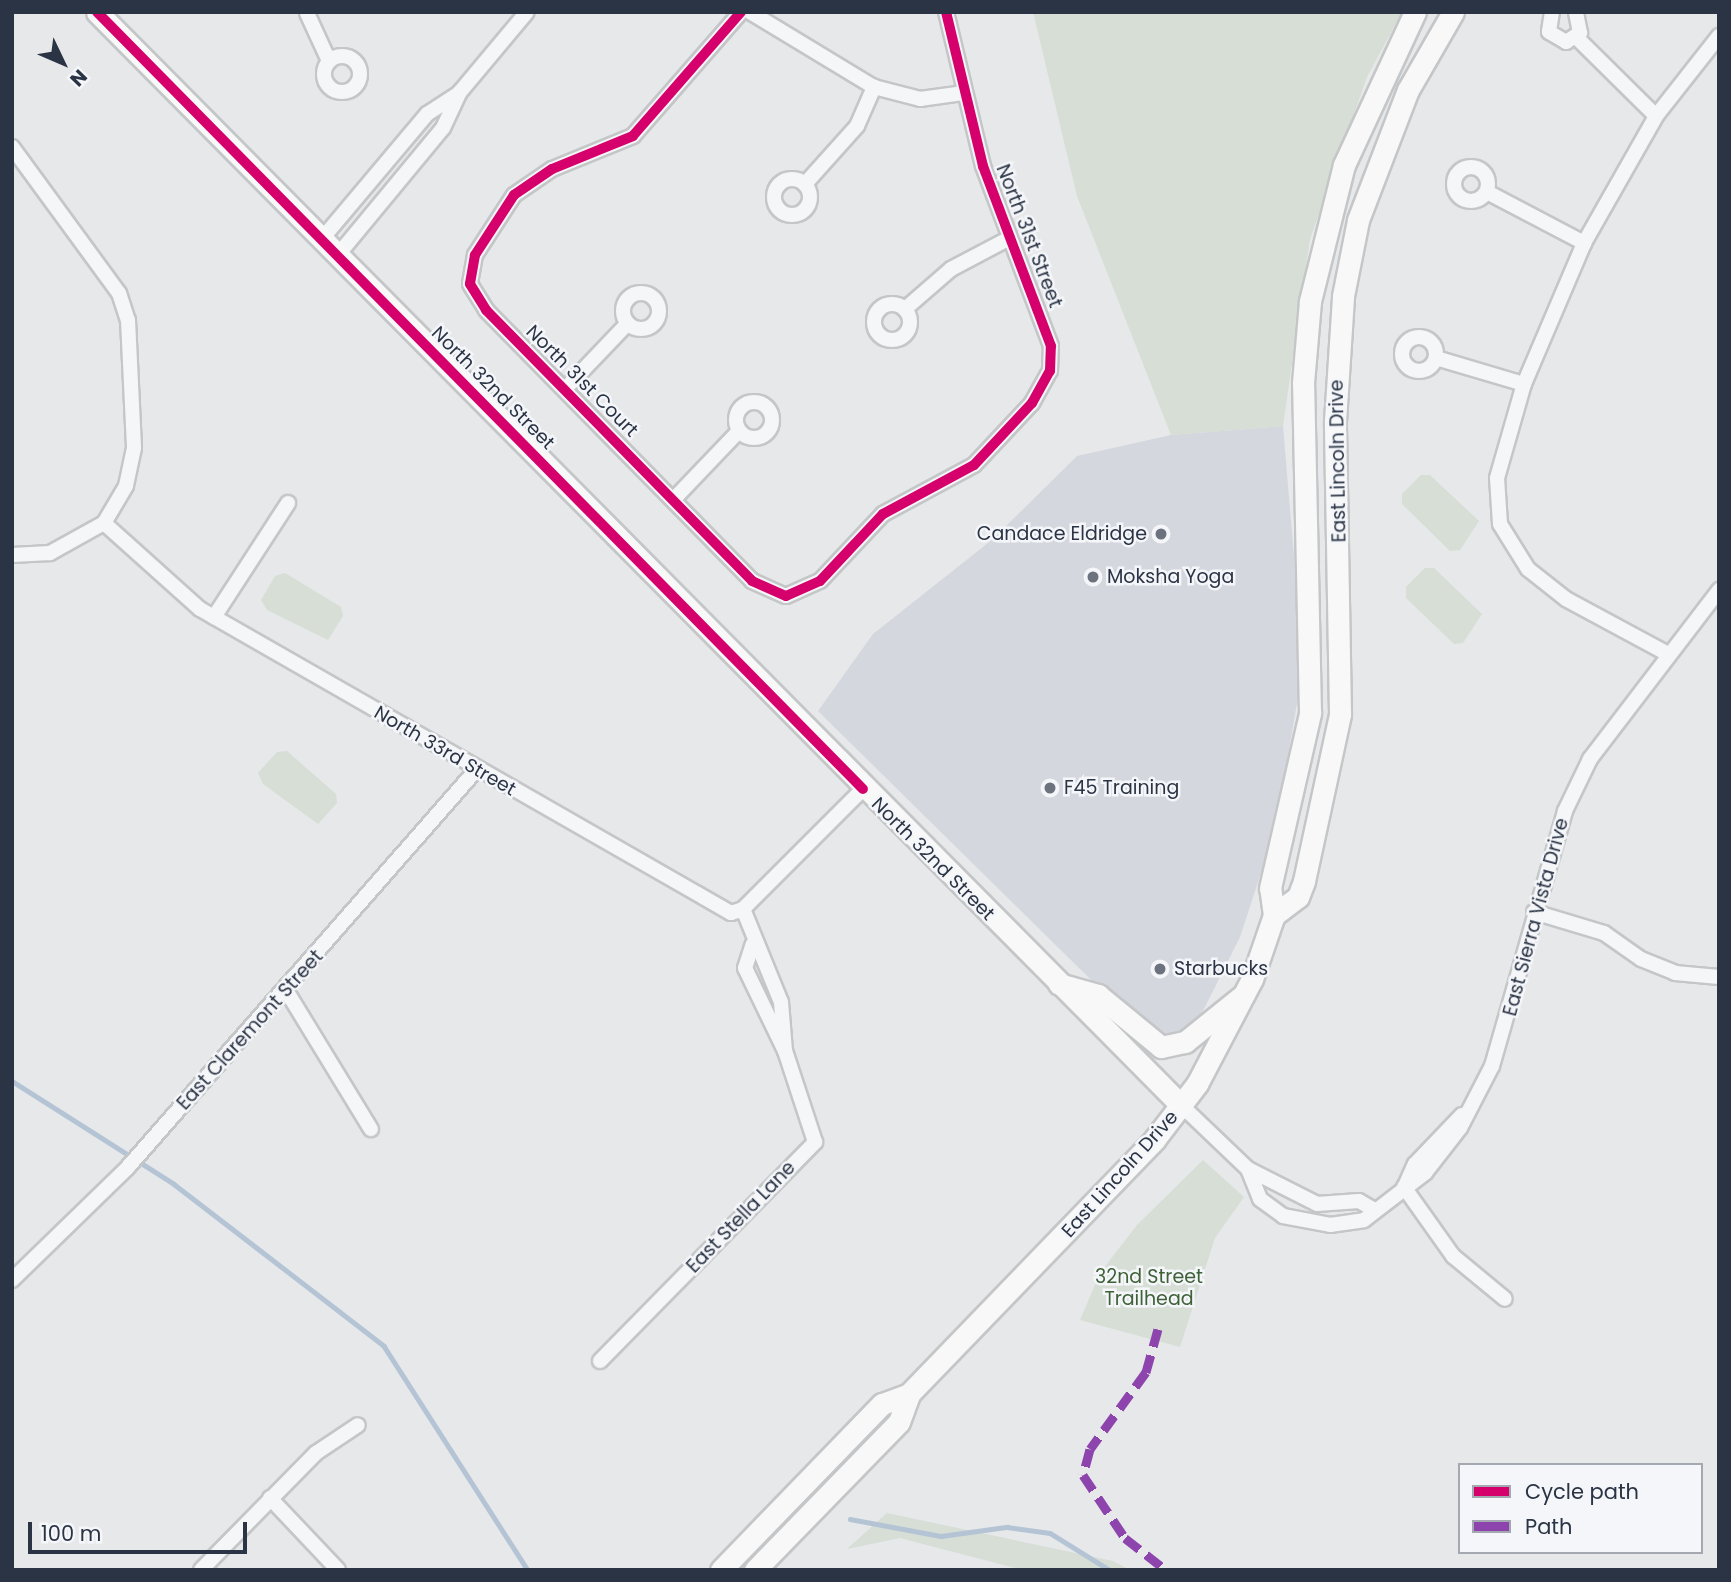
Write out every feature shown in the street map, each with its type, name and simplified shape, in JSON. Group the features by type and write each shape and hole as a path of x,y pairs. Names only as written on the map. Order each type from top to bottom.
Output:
{"main road":[{"name":"North 32nd Street","path":"97,12 863,789 1181,1105"},
{"name":"East Lincoln Drive","path":"755,1570 899,1423 909,1394 1115,1182 1181,1105 1245,994 1274,915 1270,888 1300,779 1310,713 1303,383 1310,301 1344,165 1373,91 1415,12"},
{"name":"East Lincoln Drive","path":"1274,915 1298,897 1304,881 1340,714 1335,421 1338,344 1353,245 1408,90 1453,12"},
{"path":"1056,982 1098,995 1161,1047 1185,1042 1245,994"},
{"name":"East Lincoln Drive","path":"721,1570 882,1404 909,1394"}],"street":[{"path":"307,12 329,61"},
{"name":"North 31st Court","path":"673,500 486,310 470,284 475,256 514,195 552,169 633,136 741,12"},
{"path":"750,12 874,87 920,99 963,93"},
{"name":"North 31st Street","path":"673,500 764,590 804,593 883,514 987,452 1032,403 1052,360 1008,239 963,93 946,12"},
{"path":"1552,12 1552,37 1576,37 1656,116"},
{"path":"1576,12 1581,27 1576,37"},
{"path":"337,256 443,128 460,92 526,13"},
{"path":"1668,654 1545,585 1508,541 1496,506 1497,478 1524,384 1584,243 1656,116 1719,36"},
{"path":"805,184 857,126 874,87"},
{"path":"321,240 427,114 460,92"},
{"path":"12,147 110,278 128,320 132,468 104,523 50,553 12,555"},
{"path":"1487,192 1584,243"},
{"path":"905,309 951,269 1008,239"},
{"path":"565,389 628,323"},
{"path":"1436,358 1524,384"},
{"path":"673,500 738,431"},
{"path":"214,617 288,503"},
{"name":"North 33rd Street","path":"104,523 180,595 214,617 720,908 743,909"},
{"name":"East Sierra Vista Drive","path":"1248,1169 1260,1199 1283,1216 1329,1225 1364,1220 1373,1209 1404,1187 1415,1164 1462,1115 1492,1066 1522,975 1534,912 1565,811 1590,759 1719,590"},
{"name":"East Claremont Street","path":"12,1280 128,1167 477,769"},
{"path":"743,909 863,789"},
{"name":"East Stella Lane","path":"743,909 753,944 768,959 778,991 785,1051"},
{"path":"1534,912 1604,933 1641,959 1675,973 1719,977"},
{"name":"East Stella Lane","path":"600,1361 815,1142 785,1051 745,968 753,944"},
{"path":"286,990 371,1129"},
{"name":"East Sierra Vista Drive","path":"1181,1105 1248,1169 1330,1204 1359,1201 1373,1209"},
{"path":"1404,1187 1453,1256 1505,1299"},
{"path":"1329,1225 1330,1204"},
{"path":"201,1570 316,1453 358,1425"},
{"path":"270,1498 338,1570"}],"shaded area":[{"path":"1283,426 1300,628 1299,691 1276,827 1240,937 1195,1027 1178,1040 1146,1034 818,711 873,634 993,539 1077,456 1171,435"}],"green space":[{"path":"1033,12 1402,12 1367,77 1310,239 1283,426 1171,435 1077,196"},
{"path":"1421,475 1430,475 1479,521 1460,550 1450,551 1402,504 1402,494"},
{"path":"1425,568 1434,568 1482,614 1463,643 1454,644 1406,598 1406,587"},
{"path":"285,573 341,607 343,616 328,640 267,610 261,600 275,576"},
{"path":"287,751 336,794 337,803 318,824 263,784 258,773 277,752"},
{"name":"32nd Street Trailhead","path":"1203,1160 1244,1197 1215,1238 1180,1347 1080,1320 1100,1273 1137,1225"},
{"path":"887,1513 1113,1561 1130,1570 1023,1570 900,1538 847,1549"}],"waterway":[{"path":"12,1081 174,1184 384,1346 528,1570"},
{"path":"850,1519 941,1536 1007,1527 1050,1533 1110,1570"}],"marked path":[{"path":"1158,1329 1146,1372 1090,1449 1083,1475 1125,1538 1166,1570"}],"cycle path":[{"path":"97,12 863,789"},
{"path":"741,12 633,136 552,169 514,195 475,255 470,284 486,310 752,581 786,596 820,581 883,514 974,465 1032,403 1050,371 1051,346 983,166 946,12"}],"place":[{"name":"Candace Eldridge","path":"1161,534"},
{"name":"Moksha Yoga","path":"1093,577"},
{"name":"F45 Training","path":"1050,788"},
{"name":"Starbucks","path":"1160,969"}]}
